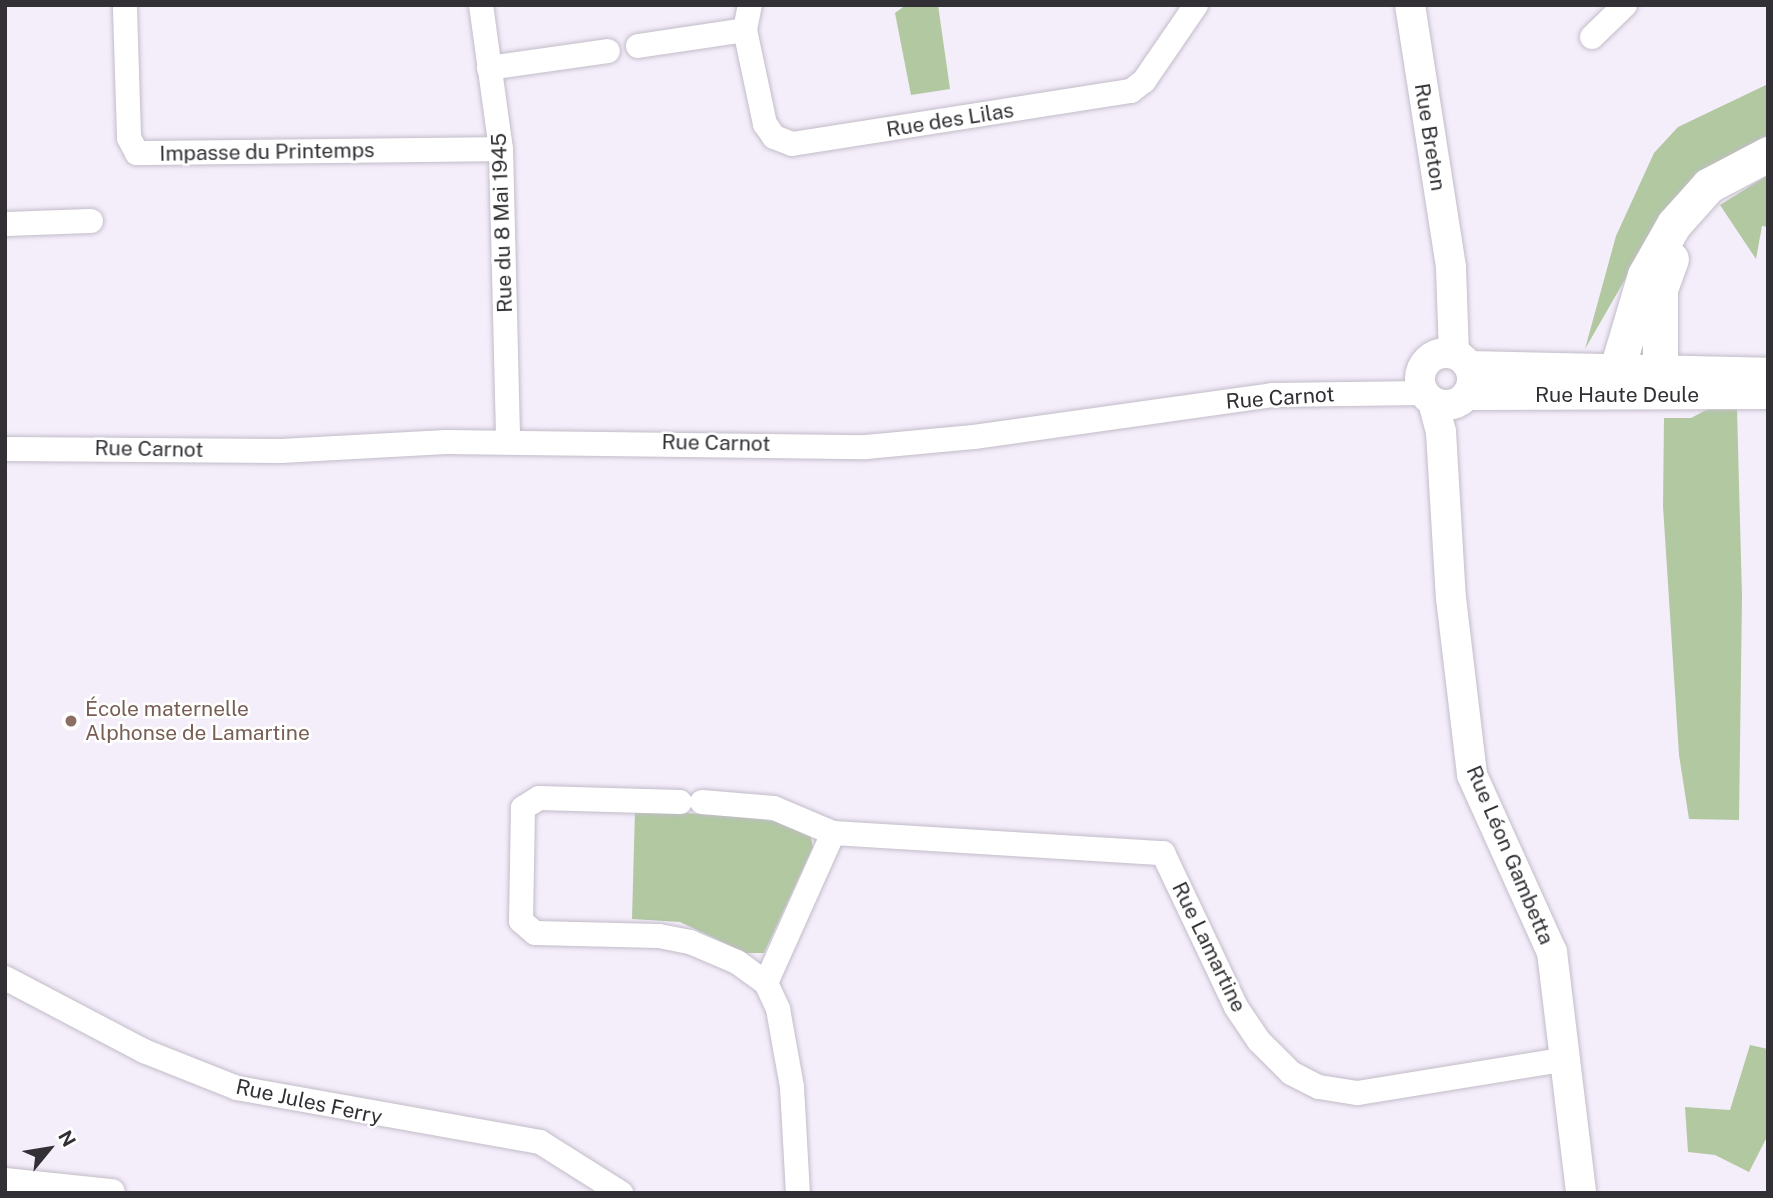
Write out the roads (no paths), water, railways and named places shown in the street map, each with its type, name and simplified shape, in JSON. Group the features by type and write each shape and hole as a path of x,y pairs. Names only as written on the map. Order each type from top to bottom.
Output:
{"highway":[{"path":"1615,383 1645,275 1674,224 1709,185 1768,154"},
{"path":"1660,373 1660,289 1672,256 1719,195 1768,167"}],"main road":[{"name":"Rue Breton","path":"1410,5 1451,268 1446,383"},
{"name":"Rue Haute Deule","path":"1446,383 1542,396 1660,373 1768,373"},
{"name":"Rue Haute Deule","path":"1446,383 1615,383 1768,394"},
{"name":"Rue Léon Gambetta","path":"1446,383 1441,432 1451,598 1472,775 1552,953 1567,1059 1581,1193"}],"street":[{"name":"Rue du 8 Mai 1945","path":"481,5 500,149 508,442"},
{"path":"638,46 745,30 750,5"},
{"name":"Rue des Lilas","path":"745,30 765,124 774,137 792,144 1131,90 1144,80 1196,5"},
{"path":"1592,37 1620,7"},
{"name":"Impasse du Printemps","path":"125,9 129,138 137,153 500,149"},
{"path":"489,68 608,51"},
{"path":"5,224 91,222"},
{"name":"Rue Carnot","path":"5,449 281,451 508,442 866,447 974,437 1272,395 1446,383"},
{"path":"766,983 833,833 774,808 691,802 539,798 523,808 521,921 535,933 659,936 690,942 737,962 766,983 778,1009 792,1087 798,1193"},
{"name":"Rue Lamartine","path":"833,833 1163,853 1236,1007 1259,1041 1291,1073 1319,1087 1358,1093 1567,1059"},
{"name":"Rue Jules Ferry","path":"5,978 144,1051 237,1088 540,1142 621,1193"},
{"path":"5,1180 112,1191"}],"place":[{"name":"École maternelle Alphonse de Lamartine","path":"71,721"}]}
